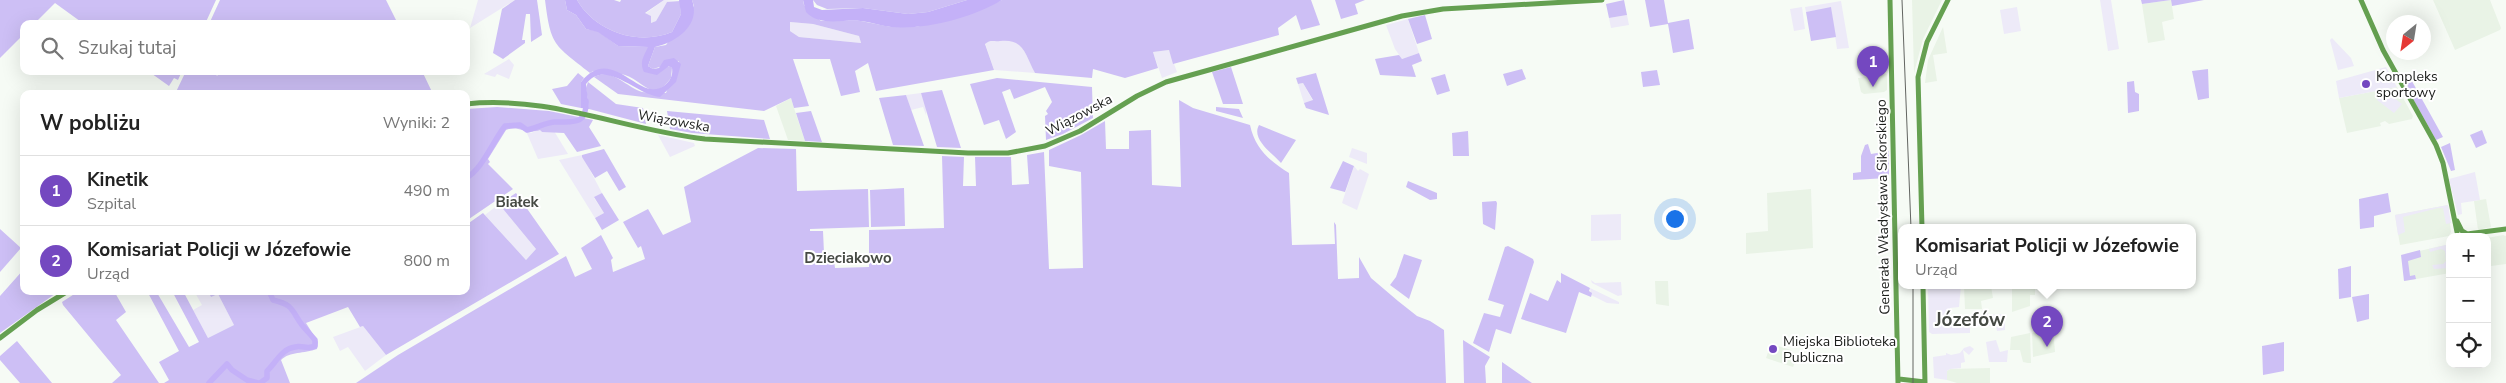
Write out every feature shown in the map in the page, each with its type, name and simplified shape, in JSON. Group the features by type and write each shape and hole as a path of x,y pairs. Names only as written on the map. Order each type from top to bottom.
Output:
{"main road":[{"name":"Wiązowska","path":"470,104 526,104 577,112 671,134 712,140 968,153 1008,153 1035,149 1062,140 1092,125 1137,96 1178,78 1402,16 1443,9 1602,0"},
{"name":"Generała Władysława Sikorskiego","path":"1890,0 1898,381"},
{"path":"1922,224 1918,77 1927,42 1948,0"},
{"path":"2361,0 2383,50 2436,145 2447,175 2455,218 2463,233"},
{"path":"2485,233 2506,229"},
{"path":"1898,381 1925,382 1923,289"},
{"path":"0,338 37,310 61,295"}],"shaded area":[{"path":"0,0 216,0 207,20 78,20 55,3 38,20 20,20 20,38 0,58"},
{"path":"220,0 386,0 396,20 211,20"},
{"path":"478,0 515,0 470,28"},
{"path":"515,0 537,0 542,35 531,42 530,14 526,14 522,40 525,40 525,43 503,59 493,53 502,9"},
{"path":"545,0 565,0 567,10 576,15 586,29 598,31 618,46 649,47 644,72 670,66 672,68 671,78 664,86 653,90 625,75 593,71 590,73 556,43 552,36"},
{"path":"565,0 577,0 585,11 606,28 632,36 645,37 659,36 672,32 681,14 679,0 692,0 694,9 690,25 679,37 655,47 648,66 653,69 659,68 664,60 674,58 681,64 676,82 660,97 651,95 612,76 594,77 586,84 589,109 581,108 581,82 593,72 604,69 615,71 646,88 656,89 669,81 672,75 672,68 669,66 657,75 644,72 642,62 648,47 618,46 598,32 586,29 576,15 567,10"},
{"path":"577,0 614,0 620,2 621,0 664,0 645,13 651,16 651,23 656,21 667,2 680,1 681,14 672,32 659,36 632,36 606,28 585,11"},
{"path":"664,0 680,1 667,2 656,21 651,23 645,14"},
{"path":"692,0 803,0 804,5 821,21 861,21 891,27 916,27 975,12 1002,0 1311,0 1320,25 1301,30 1296,15 1278,28 1279,35 1173,64 1169,50 1153,52 1158,68 1125,78 1093,69 1092,78 1035,73 1026,54 1019,45 1008,41 992,41 985,44 994,70 876,91 868,63 855,71 860,92 841,96 830,59 793,59 809,106 794,108 791,98 764,111 618,94 594,77 601,75 613,76 642,92 666,93 679,61 653,69 648,66 655,47 666,45 694,6","holes":["790,22 813,24 859,36 861,43 799,37 790,31"]},
{"path":"803,0 813,0 814,7 822,10 863,8 908,14 928,12 967,0 1002,0 963,17 934,25 905,27 861,21 825,21 812,17 806,12"},
{"path":"813,0 967,0 928,12 908,14 863,8 827,9 817,5"},
{"path":"1335,0 1365,0 1355,4 1358,14 1341,19"},
{"path":"1624,0 1627,15 1609,18 1606,4"},
{"path":"1645,0 1664,0 1668,23 1689,19 1694,49 1673,53 1668,24 1650,27"},
{"path":"1912,0 1942,0 1923,39 1914,73"},
{"path":"2100,0 2111,0 2119,49 2108,51"},
{"path":"2141,0 2171,0 2142,4"},
{"path":"2171,0 2174,19 2162,22 2165,40 2148,43 2142,4"},
{"path":"2171,0 2204,0 2172,6"},
{"path":"2433,0 2490,0 2501,28 2455,50"},
{"path":"1841,1 1849,48 1837,49 1831,8 1806,12 1805,7"},
{"path":"1802,7 1805,29 1794,31 1790,9"},
{"path":"1831,7 1836,37 1811,41 1806,12"},
{"path":"2017,7 2021,31 2004,34 2000,10"},
{"path":"1425,15 1432,39 1417,44 1408,19"},
{"path":"1627,15 1629,25 1611,28 1609,18"},
{"path":"1408,19 1419,53 1402,59 1395,49 1386,25"},
{"path":"790,22 813,24 859,36 861,43 799,37 790,31"},
{"path":"1943,27 1947,53 1933,55 1937,81 1925,83 1928,60"},
{"path":"2332,38 2351,58 2354,66 2338,70 2330,40"},
{"path":"1007,39 1021,47 1035,73 994,70 985,43 990,40"},
{"path":"1169,50 1177,72 1162,78 1153,52"},
{"path":"1419,53 1422,61 1412,65 1416,77 1380,75 1375,59 1399,55 1402,59"},
{"path":"509,59 514,65 509,79 497,74 495,77 484,74"},
{"path":"1231,67 1243,104 1223,104 1212,72"},
{"name":"Kompleks sportowy","path":"2386,67 2397,87 2339,98 2336,81"},
{"path":"1522,69 1526,79 1507,86 1503,74"},
{"path":"2208,69 2209,98 2198,100 2192,71"},
{"path":"1657,70 1660,85 1643,87 1641,72"},
{"path":"578,73 584,78 581,82 581,108 561,104 552,89 567,86"},
{"path":"1316,73 1329,115 1306,108 1304,103 1313,100 1303,83 1298,84 1296,78"},
{"path":"1445,74 1450,91 1437,95 1431,78"},
{"path":"1887,74 1887,90 1864,94 1861,92 1858,78"},
{"path":"2408,74 2443,137 2436,140 2403,81 2404,76"},
{"path":"154,75 180,75 178,80 174,78 169,86"},
{"path":"184,75 424,75 431,90 177,90"},
{"path":"997,78 1092,87 1093,118 1063,134 1046,140 1045,116 1048,114 1046,111 1052,102 1045,87 1014,99 1010,89 1002,92 1016,132 1006,139 999,120 984,125 970,84"},
{"path":"2134,81 2135,92 2139,94 2139,111 2128,113 2127,82"},
{"path":"588,82 616,104 643,108 646,124 589,109 586,88"},
{"path":"1303,83 1313,101 1304,103 1298,84"},
{"path":"2397,87 2413,116 2412,119 2389,124 2385,121 2380,123 2381,126 2347,133 2339,98"},
{"path":"942,90 961,148 937,147 921,93"},
{"path":"2385,91 2402,104 2394,113 2377,100"},
{"path":"921,93 927,106 926,115 923,107 911,110 906,95"},
{"path":"906,95 924,146 893,145 879,98"},
{"path":"791,98 805,141 788,140 776,106"},
{"path":"1179,100 1193,108 1250,125 1259,147 1269,159 1289,173 1292,245 1335,244 1334,222 1336,225 1338,279 1359,278 1359,257 1371,278 1417,316 1430,321 1444,330 1446,383 356,383 398,355 566,256 575,277 592,269 581,248 601,235 613,258 611,260 613,272 645,259 641,246 638,248 623,222 648,209 663,235 691,222 684,187 758,148 796,149 797,191 868,189 869,227 810,229 810,231 823,231 824,253 833,254 835,268 869,267 869,230 944,228 942,156 964,157 963,186 976,186 975,157 1011,157 1012,185 1029,184 1027,155 1044,152 1049,269 1083,268 1081,172 1049,166 1049,150 1105,121 1106,149 1129,149 1129,131 1151,130 1152,185 1181,187"},
{"path":"497,107 549,111 593,120 589,127 601,146 577,152 564,133 542,132 540,130 506,130 488,159 490,162 488,164 513,189 470,218 470,109"},
{"path":"1216,107 1239,109 1243,118 1216,111"},
{"path":"667,111 764,120 770,139 692,133 670,129"},
{"path":"811,111 822,142 805,141 796,113"},
{"path":"1259,125 1296,140 1281,163 1260,141 1257,130"},
{"path":"540,129 542,132 554,131 568,154 538,159 526,131 531,133"},
{"path":"2482,130 2487,143 2476,148 2470,135"},
{"path":"1468,131 1469,156 1453,156 1452,133"},
{"path":"658,135 694,143 695,146 670,157"},
{"path":"2450,143 2455,170 2451,171 2441,147"},
{"path":"1868,144 1871,154 1889,151 1889,175 1887,178 1853,180 1853,173 1861,172 1861,156 1865,145"},
{"path":"1352,148 1367,153 1367,164 1349,157"},
{"path":"604,149 626,187 619,191 607,171 595,178 582,157 582,155"},
{"path":"582,155 602,193 594,198 604,213 595,218 559,160"},
{"path":"1343,161 1354,166 1345,192 1330,188"},
{"path":"1354,166 1358,171 1360,169 1369,174 1357,210 1342,203"},
{"path":"2475,172 2480,200 2461,203 2462,214 2458,215 2449,179"},
{"path":"1408,181 1437,193 1437,199 1430,200 1406,187"},
{"path":"904,188 905,226 871,227 870,190"},
{"path":"1811,189 1813,248 1746,254 1746,233 1768,231 1767,193"},
{"path":"516,193 559,254 386,355 363,326 360,327 348,307 306,323 318,342 317,349 289,355 281,360 290,383 164,383 169,380 159,362 179,351 149,295 158,295 189,347 199,342 174,295 185,295 208,338 234,325 219,295 470,295 470,222 483,213 526,260 536,249 499,204"},
{"path":"602,193 619,220 602,230 595,218 604,213 594,197"},
{"path":"2388,193 2391,212 2374,216 2374,227 2360,229 2359,199"},
{"path":"2486,199 2491,227 2478,230 2474,201"},
{"path":"1496,201 1495,230 1483,224 1482,202"},
{"path":"499,204 536,249 526,260 485,215"},
{"path":"2448,205 2451,232 2446,233 2446,237 2400,245 2395,215"},
{"path":"2448,205 2451,223 2446,224 2443,208 2438,208 2403,217 2405,232 2398,235 2395,215"},
{"path":"1621,214 1621,240 1591,241 1591,215"},
{"path":"0,229 20,249 0,272"},
{"path":"2506,236 2506,264 2491,266 2491,237"},
{"path":"2446,245 2446,274 2405,281 2402,259 2406,254"},
{"path":"2446,245 2446,261 2445,251 2441,249 2430,252 2429,249"},
{"path":"1508,246 1533,259 1534,262 1511,334 1496,329 1489,352 1473,343 1484,313 1500,317 1504,305 1488,300 1505,247"},
{"path":"2420,250 2421,257 2408,261 2410,276 2415,275 2416,279 2404,281 2401,255"},
{"path":"1404,254 1422,260 1409,299 1390,285 1396,277"},
{"path":"2446,261 2446,268 2434,269 2432,265 2443,264"},
{"path":"2351,266 2351,297 2339,299 2338,269"},
{"path":"1561,273 1590,288 1589,291 1592,293 1591,297 1579,292 1566,333 1521,319 1530,293 1548,301 1557,280 1561,283"},
{"path":"20,274 20,295 53,295 0,333 0,296"},
{"path":"1591,280 1595,283 1621,282 1622,295 1618,296 1592,283"},
{"path":"1655,281 1668,281 1669,306 1656,304"},
{"path":"1590,288 1619,302 1619,304 1607,303 1591,295"},
{"path":"1928,289 1961,289 1959,307 1950,308 1950,323 1970,323 1970,333 1932,334 1929,332"},
{"path":"1964,289 1992,289 1993,298 1981,301 1982,309 1965,309"},
{"path":"2012,289 2035,289 2035,295 2030,295 2030,306 2012,312"},
{"path":"2369,294 2369,319 2357,322 2352,297"},
{"path":"73,295 116,295 126,312 116,320 159,383 112,383 121,375 62,302"},
{"path":"196,295 210,295 211,297 219,295 234,325 208,338 193,310 202,305"},
{"path":"1983,312 1988,312 1988,315 2005,314 2005,330 1997,331 1996,326 1976,326 1976,316 1983,316"},
{"path":"363,326 386,355 365,371 348,347 340,351 333,337"},
{"path":"2053,328 2055,352 2033,357 2032,333"},
{"path":"2030,333 2031,363 2028,363 2023,362 2020,350 2010,350 2011,337"},
{"path":"1463,340 1490,357 1485,366 1486,383 1464,383"},
{"path":"1996,340 2000,352 2008,350 2007,362 1989,362 1986,342"},
{"path":"17,341 52,383 20,383 0,360 0,356"},
{"path":"2284,342 2284,371 2263,375 2262,346"},
{"path":"1771,344 1791,350 1795,362 1793,367 1766,358"},
{"path":"1970,346 1974,349 1969,355 1963,350 1965,362 1961,363 1961,368 1947,371 1947,380 1934,378 1933,357 1946,355 1946,353 1951,355 1960,353 1964,348"},
{"path":"1502,362 1532,383 1502,383"},
{"path":"1990,368 1990,383 1957,383 1947,380 1947,371 1950,369"}],"waterway":[{"path":"470,175 482,162 505,126 520,125 527,130 554,122 577,121 584,115 586,101"},
{"path":"260,383 267,378 267,371 286,350 315,346 315,340 289,306 273,300 271,295"},
{"path":"209,383 227,364 232,370 247,380 258,383"}],"railway":[{"path":"1902,0 1911,224"},
{"path":"1913,289 1913,383"}],"place":[{"name":"Kompleks sportowy","path":"2366,84"},
{"name":"Kinetik","path":"1873,87"},
{"name":"Komisariat Policji w Józefowie","path":"2047,347"},
{"name":"Miejska Biblioteka Publiczna","path":"1773,349"}],"district":[{"name":"Białek","path":"517,202"},
{"name":"Dzieciakowo","path":"848,258"},
{"name":"Józefów","path":"1970,320"}]}
